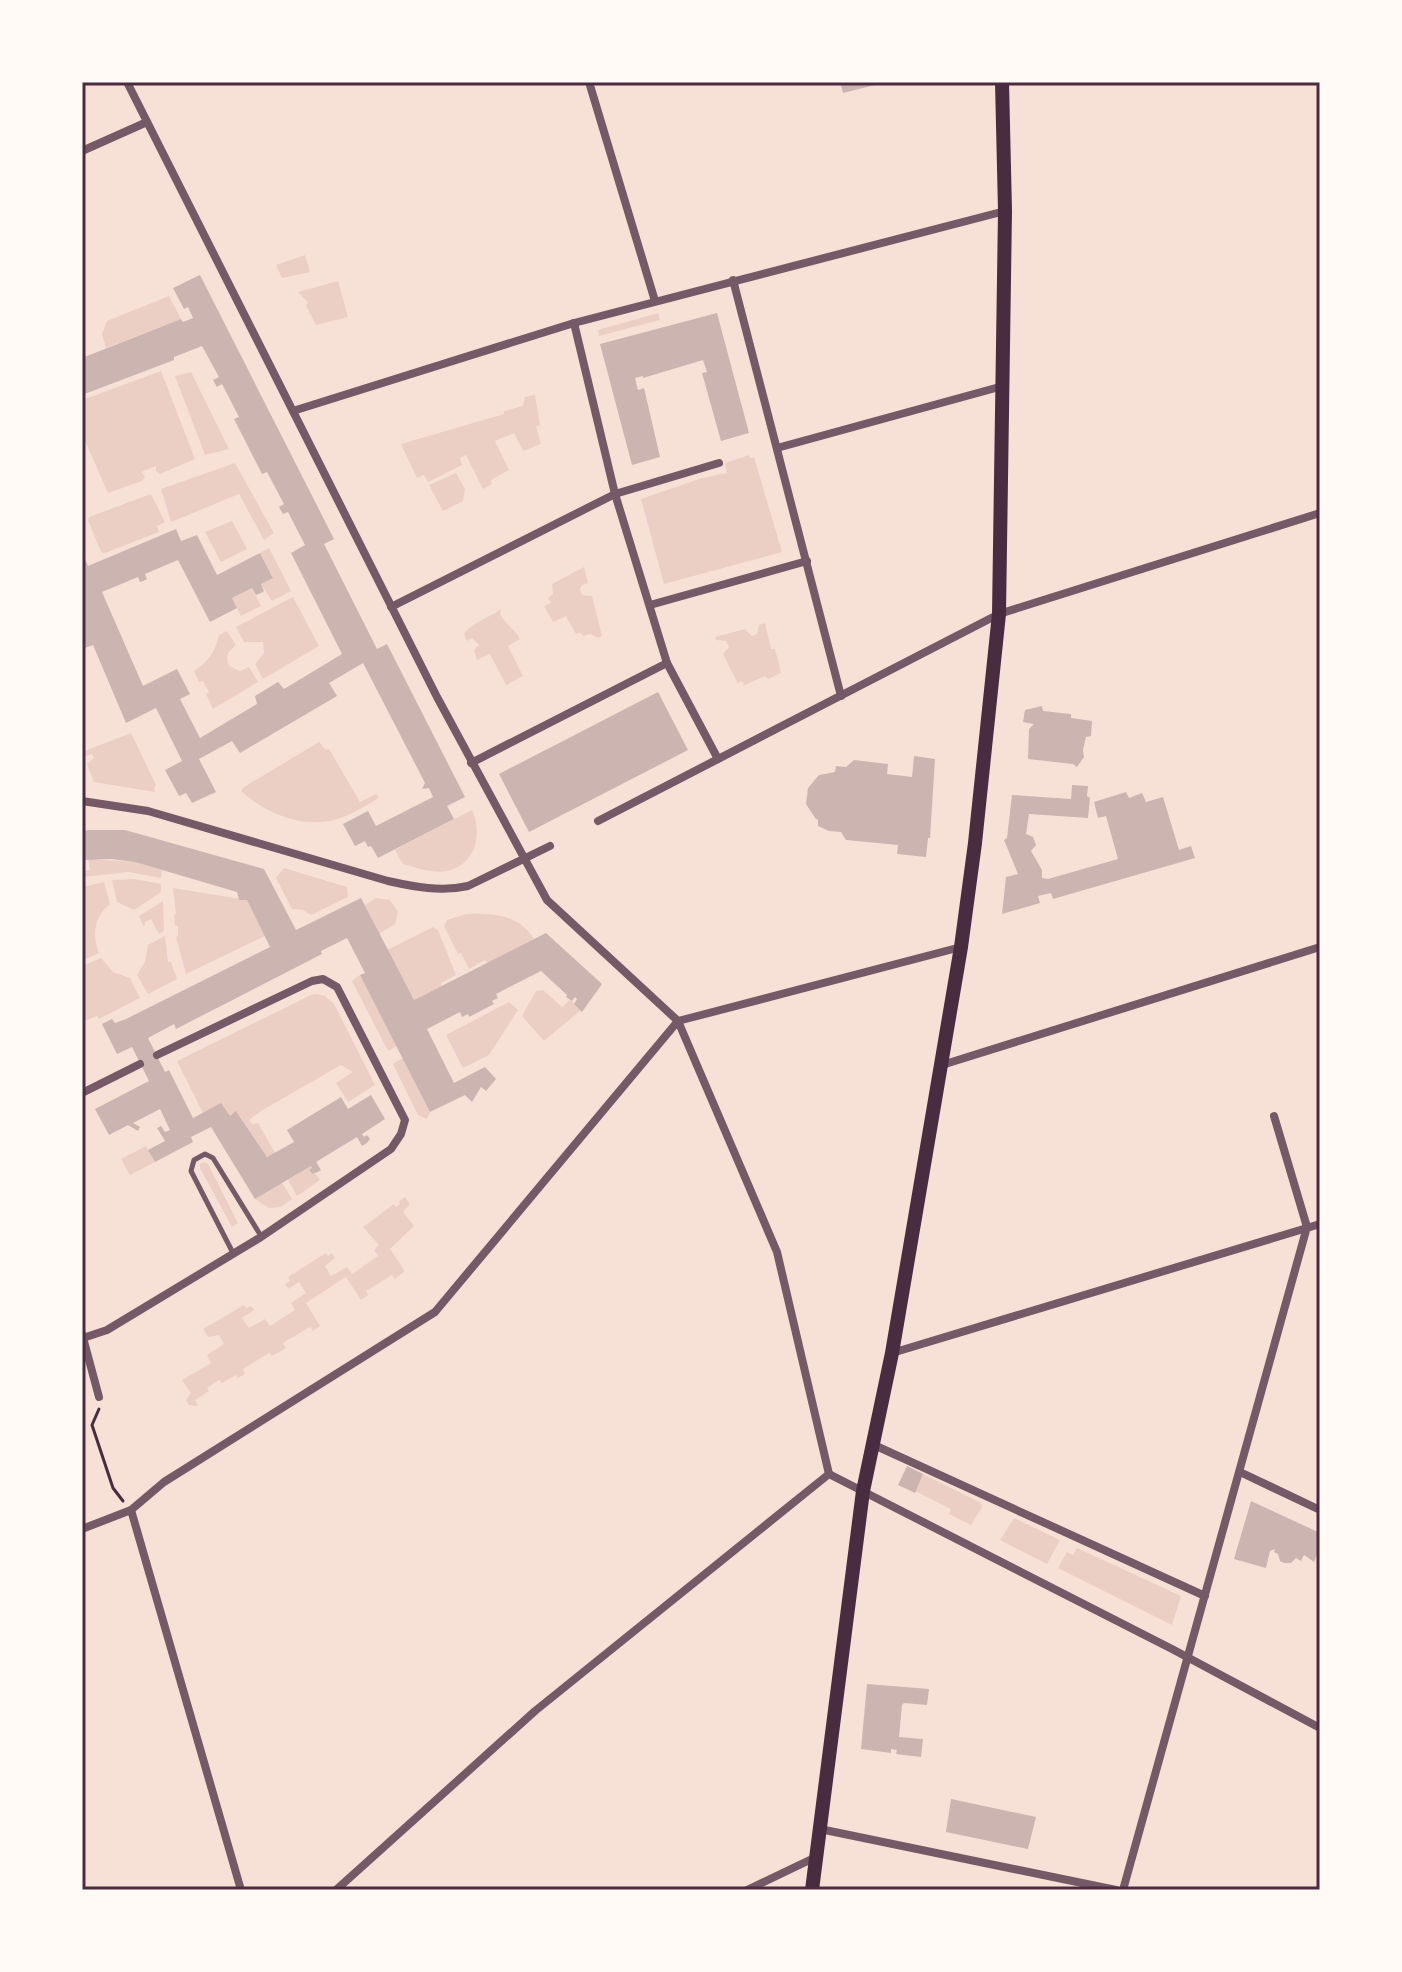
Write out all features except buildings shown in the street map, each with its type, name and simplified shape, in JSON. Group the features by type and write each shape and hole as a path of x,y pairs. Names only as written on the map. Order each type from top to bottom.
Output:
{"main road":[{"path":"812,1890 863,1491 892,1353 942,1065 975,843 999,614 1005,211 1002,82"}],"street":[{"path":"127,82 471,763 547,900 678,1021 777,1252 829,1474"},
{"path":"589,82 655,301"},
{"path":"82,151 147,122"},
{"path":"293,411 574,323 1005,211"},
{"path":"733,280 841,696"},
{"path":"574,323 615,494 667,663 718,759"},
{"path":"777,448 1003,386"},
{"path":"391,607 615,494 719,463"},
{"path":"598,821 999,614 1320,513"},
{"path":"650,605 807,561"},
{"path":"471,763 667,663"},
{"path":"82,801 148,811 388,881 429,889 468,886 550,846"},
{"path":"82,1529 131,1510 164,1482 435,1312 678,1021 961,947"},
{"path":"942,1065 1320,947"},
{"path":"99,1397 83,1336 107,1330 261,1237 391,1149 401,1134 405,1120 337,987 323,979 312,981 157,1055"},
{"path":"82,1093 140,1064"},
{"path":"1123,1890 1307,1227 1274,1116"},
{"path":"892,1353 1320,1224"},
{"path":"874,1445 1205,1596"},
{"path":"1240,1472 1320,1510"},
{"path":"829,1474 1187,1656 1320,1728"},
{"path":"336,1890 535,1711 829,1474"},
{"path":"131,1510 241,1890"},
{"path":"820,1829 1116,1890"},
{"path":"747,1890 816,1857"}],"lane":[{"path":"234,1254 191,1171 194,1160 205,1154 213,1158 261,1237"}],"path":[{"path":"99,1397 100,1407 92,1425 113,1488 131,1510"}],"shaded area":[{"path":"305,255 310,272 282,278 276,265"},
{"path":"338,281 348,317 316,325 306,306 308,302 298,292"},
{"path":"169,296 181,319 106,348 102,334 107,321"},
{"path":"658,313 660,320 599,336 598,330"},
{"path":"161,371 195,459 160,474 156,466 141,472 145,477 142,481 108,493 82,434 82,400"},
{"path":"191,372 229,449 205,455 175,376"},
{"path":"535,395 540,425 536,427 541,444 523,451 514,433 495,441 509,470 491,480 492,484 483,489 466,455 460,458 462,465 428,482 424,475 417,478 401,444 504,414 504,411 523,406 525,397"},
{"path":"749,455 750,458 754,457 782,552 664,584 641,499 702,478 727,473 725,463"},
{"path":"235,463 274,533 264,540 239,494 171,522 161,489"},
{"path":"456,473 465,489 463,501 443,511 429,485"},
{"path":"151,494 165,522 157,526 159,532 101,552 89,517"},
{"path":"232,521 247,549 221,562 205,532"},
{"path":"269,548 291,591 272,601 261,584 273,577 260,553"},
{"path":"584,567 588,583 580,589 582,595 592,596 602,636 598,638 590,634 583,636 580,632 576,634 566,616 553,622 544,606 551,603 548,598 553,594 552,584"},
{"path":"252,588 261,606 241,616 232,598"},
{"path":"293,597 319,646 263,679 255,664 264,653 263,642 244,642 236,627"},
{"path":"501,609 500,614 520,639 508,646 523,676 506,685 490,654 477,660 474,650 479,645 472,638 467,641 464,634"},
{"path":"765,623 781,673 743,686 744,683 740,681 738,684 723,654 729,647 726,641 716,640 715,637 745,629 752,636 757,634 759,625"},
{"path":"227,631 236,645 228,654 229,666 240,671 249,667 258,682 213,709 206,694 209,692 194,671 211,656 219,635"},
{"path":"131,733 156,785 155,792 94,782 87,764 94,758 92,754 82,757 82,752"},
{"path":"319,742 326,750 329,749 360,802 376,794 379,798 340,818 309,822 272,812 241,791 244,787"},
{"path":"472,810 477,838 465,862 442,872 403,864 395,850"},
{"path":"88,859 135,862 162,870 161,878 128,872 84,877 82,872 90,870"},
{"path":"284,868 347,887 348,897 311,915 292,909 276,878"},
{"path":"134,879 161,884 161,892 134,910 117,902 112,880"},
{"path":"104,882 110,904 96,926 99,953 82,961 82,887"},
{"path":"173,888 247,900 265,936 186,974 176,937 178,926 175,926"},
{"path":"376,898 390,900 398,912 395,924 379,934 365,905"},
{"path":"163,901 164,931 159,934 151,919 145,922 144,927 139,916"},
{"path":"466,914 495,915 513,920 521,924 534,939 488,963 485,960 469,969 444,926 447,920"},
{"path":"433,927 438,930 456,975 414,1000 387,950"},
{"path":"165,936 168,962 171,962 177,979 148,994 137,975 145,962 148,945"},
{"path":"101,958 113,972 130,978 140,998 99,1019 97,1016 82,1022 82,966"},
{"path":"360,975 397,1046 388,1051 352,981"},
{"path":"543,990 562,1007 570,1000 581,1010 544,1041 522,1016 536,991"},
{"path":"317,994 334,1004 375,1085 348,1102 336,1083 353,1072 341,1065 261,1111 249,1120 252,1124 258,1123 275,1153 267,1157 237,1112 230,1116 203,1113 177,1061"},
{"path":"509,1002 518,1010 489,1055 463,1068 446,1035"},
{"path":"403,1058 430,1112 427,1119 418,1115 393,1064"},
{"path":"146,1146 155,1162 130,1175 121,1159"},
{"path":"204,1162 208,1164 238,1223 232,1227 200,1168"},
{"path":"311,1166 309,1171 320,1180 297,1196 288,1180"},
{"path":"282,1183 292,1199 280,1207 269,1208 255,1199"},
{"path":"405,1197 410,1204 403,1212 414,1226 390,1249 405,1271 395,1279 392,1275 366,1291 368,1295 361,1300 346,1277 306,1303 320,1326 313,1331 310,1327 283,1343 286,1348 272,1356 269,1353 243,1369 245,1374 238,1378 236,1375 222,1383 219,1380 195,1400 198,1406 189,1405 186,1400 191,1393 182,1380 211,1363 207,1355 224,1344 219,1335 208,1337 203,1329 244,1305 254,1310 242,1318 249,1328 265,1319 270,1326 295,1310 291,1303 306,1293 299,1282 288,1289 285,1284 290,1281 288,1277 326,1253 328,1256 332,1253 335,1258 325,1266 331,1276 347,1267 352,1274 378,1256 374,1250 379,1245 363,1227 394,1204 396,1207"},
{"path":"923,1474 981,1503 982,1507 971,1525 949,1514 951,1509 915,1491"},
{"path":"1014,1518 1060,1540 1047,1564 1000,1540"},
{"path":"1077,1548 1181,1596 1172,1625 1058,1568 1067,1552 1073,1555"}]}
